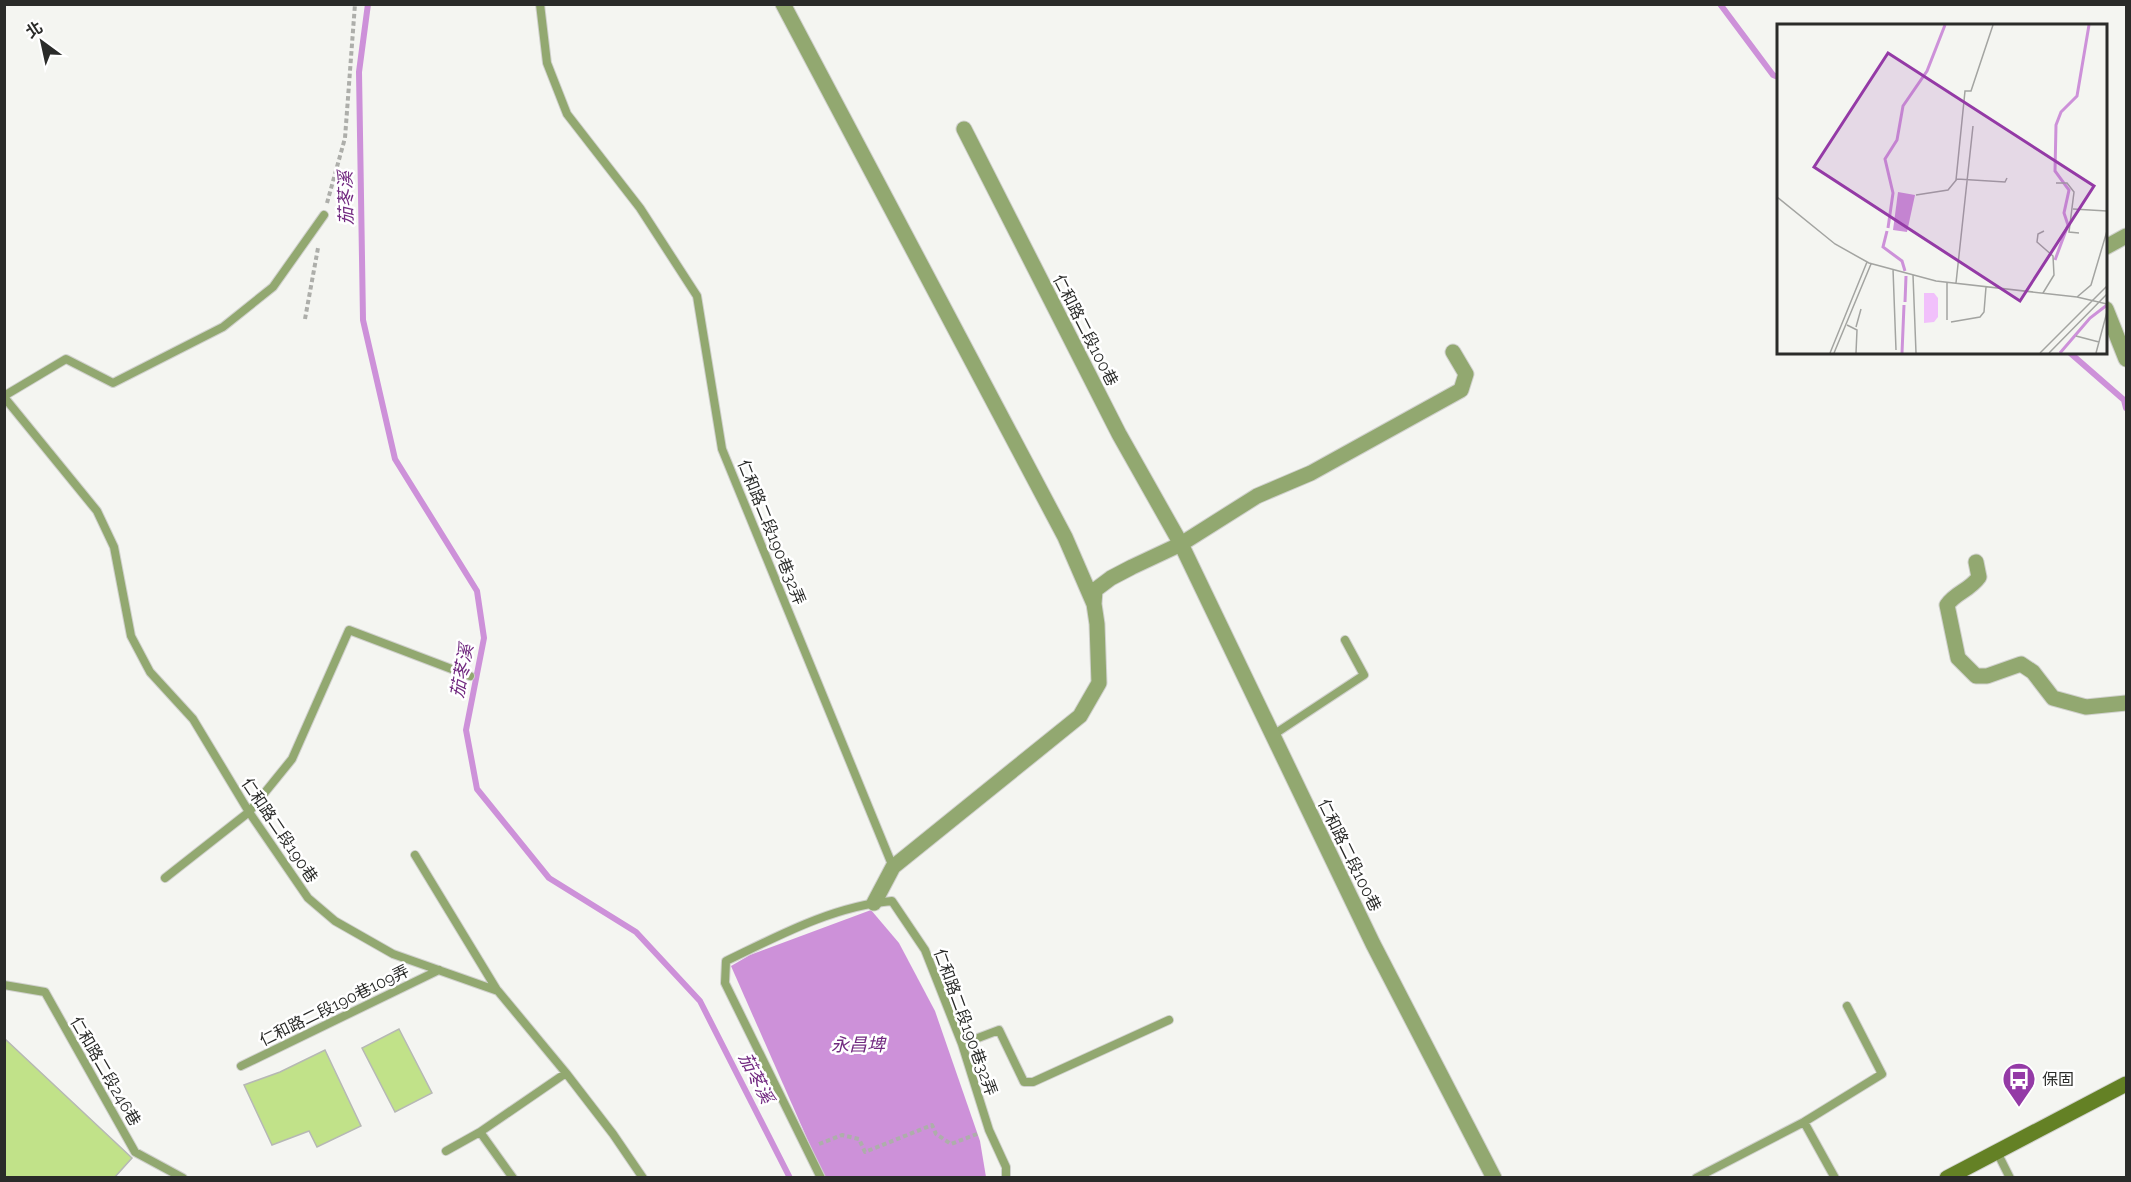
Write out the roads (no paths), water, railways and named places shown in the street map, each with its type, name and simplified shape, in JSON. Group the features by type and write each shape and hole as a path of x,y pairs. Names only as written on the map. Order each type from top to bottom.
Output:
{"main road":[{"path":"1947,1178 2127,1084"}],"street":[{"path":"783,4 1060,527 1094,604"},
{"name":"仁和路二段100巷","path":"964,129 1119,434 1181,544 1373,944 1494,1178"},
{"path":"2107,246 2127,236"},
{"path":"2107,311 2127,359"},
{"path":"874,903 893,867 1080,716 1100,683 1095,590 1111,578 1181,544 1257,496 1311,473 1461,390 1466,374 1453,352"},
{"path":"1976,562 1979,577 1972,586 1953,596 1947,605 1958,658 1976,676 1987,676 2021,664 2033,672 2053,698 2086,707 2127,703"}],"lane":[{"name":"仁和路二段190巷32弄","path":"540,4 547,63 567,114 640,208 697,296 722,449 893,867"},
{"path":"4,397 66,359 113,384 223,327 273,287 324,215"},
{"name":"仁和路二段190巷","path":"4,397 97,512 114,547 131,636 150,672 193,719 249,812 308,898 335,921 393,954 498,990"},
{"path":"165,878 249,812 292,759 349,630 470,676"},
{"path":"1273,735 1364,675 1345,640"},
{"path":"415,855 498,990 566,1073 613,1134 643,1178"},
{"name":"仁和路二段190巷32弄","path":"874,903 892,901 925,950 962,1044 989,1130 1006,1167 1006,1178"},
{"path":"821,1178 725,983 726,961 806,923 874,903"},
{"name":"仁和路二段190巷109弄","path":"241,1066 439,970"},
{"name":"仁和路二段246巷","path":"4,985 45,992 135,1152 183,1178"},
{"path":"1696,1178 1804,1122 1881,1074 1847,1006"},
{"path":"962,1044 999,1030 1024,1082 1033,1082 1169,1020"},
{"path":"446,1151 480,1132 566,1073"},
{"path":"1804,1122 1835,1178"},
{"path":"480,1132 513,1178"},
{"path":"1997,1152 2010,1178"}],"water":[{"name":"永昌埤","path":"871,910 899,943 935,1011 980,1141 986,1177 824,1177 731,966 750,955"}],"waterway":[{"name":"茄苳溪","path":"368,4 359,72 363,320 395,459 477,591 484,638 466,730 477,789 549,878 636,932 700,1001 790,1178"},
{"path":"1720,4 1773,75 1777,77"},
{"path":"2071,354 2124,400 2126,408"}],"place":[{"name":"保固","path":"2019,1108"}]}
